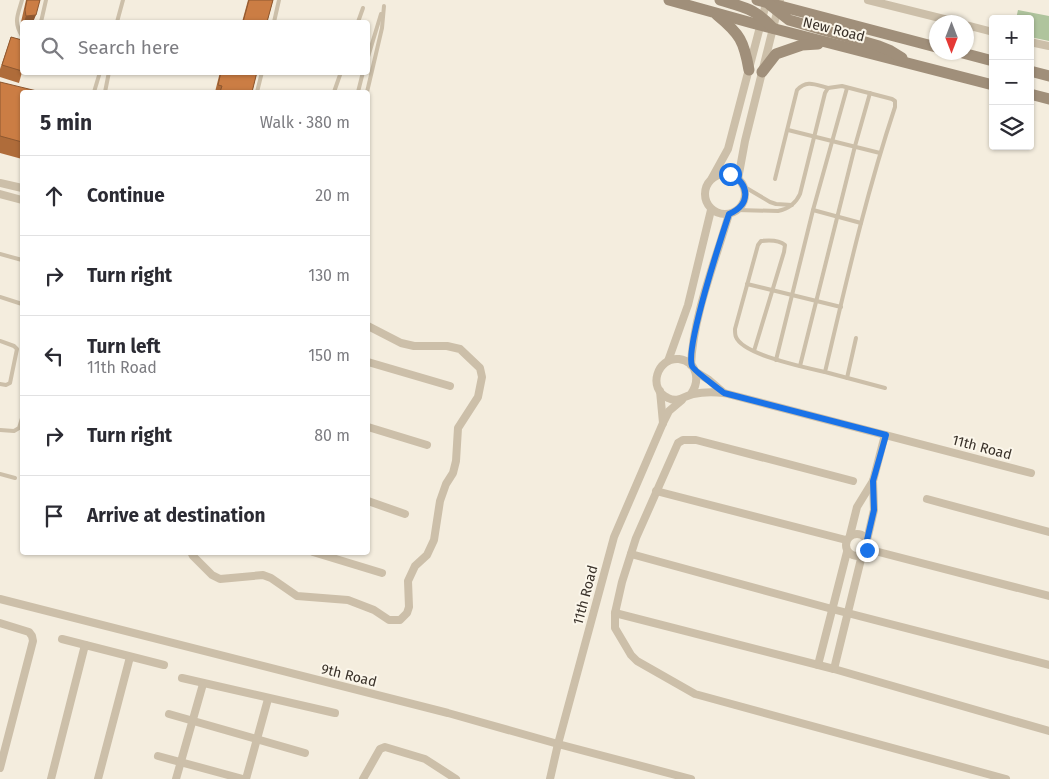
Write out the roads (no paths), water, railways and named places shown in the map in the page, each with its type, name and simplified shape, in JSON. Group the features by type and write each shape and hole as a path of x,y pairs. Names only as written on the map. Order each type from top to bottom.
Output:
{"main road":[{"path":"669,0 714,12 761,21 773,28"},
{"path":"720,0 751,9 761,21"},
{"name":"New Road","path":"763,1 929,45"},
{"path":"779,6 789,20 884,48 912,64"},
{"path":"714,12 733,28 740,38 745,49 749,70"},
{"name":"New Road","path":"773,28 989,83"},
{"path":"762,72 776,54 802,45 832,44"},
{"path":"974,56 989,60"},
{"path":"1034,72 1049,76"},
{"path":"1034,95 1049,99"}],"street":[{"path":"868,0 929,15"},
{"path":"712,178 721,174 730,174 738,178 743,186 745,195 743,204 737,210 729,214 720,214 712,210 706,202 704,193 706,185 728,149 761,21 763,1"},
{"path":"738,178 779,6"},
{"path":"974,27 989,31"},
{"path":"1034,43 1049,46"},
{"path":"0,183 20,188"},
{"path":"0,194 20,199"},
{"path":"668,361 688,305 712,210"},
{"path":"694,369 685,361 677,359 668,361 661,366 657,374 656,383 660,391 666,397 675,400 687,396 695,388 697,380 694,369 693,346 701,308 729,214"},
{"path":"194,555 212,575 220,579 263,575 271,578 297,596 348,600 374,610 389,620 400,620 407,614 409,607 408,581 415,566 427,555 434,540 440,501 446,484 453,473 456,461 458,428 478,397 482,377 480,368 460,349 447,346 414,346 370,327"},
{"path":"370,363 450,386"},
{"name":"11th Road","path":"694,369 724,393"},
{"name":"11th Road","path":"660,391 663,423"},
{"name":"11th Road","path":"550,779 614,537 669,411 687,396 715,392 724,393 1031,473"},
{"path":"370,428 427,445"},
{"path":"886,435 873,481 858,507 845,546 847,552 852,556 865,552 1049,596"},
{"path":"853,481 690,439 678,443 656,491 631,554 615,614 616,628 631,655 695,694 1006,779"},
{"path":"834,669 847,612 865,552 874,510 873,481"},
{"path":"656,491 848,538 860,534 867,540"},
{"path":"927,499 1049,532"},
{"path":"370,502 405,514"},
{"path":"818,665 847,552"},
{"path":"631,554 832,609 1049,664"},
{"path":"322,555 382,574"},
{"name":"9th Road","path":"0,599 438,711 691,779"},
{"path":"615,614 834,669 1049,731"},
{"path":"0,623 29,632 33,641 0,768"},
{"path":"62,639 164,665"},
{"path":"51,779 85,645"},
{"path":"98,779 130,657"},
{"path":"182,678 335,714"},
{"path":"176,779 203,684"},
{"path":"158,756 244,779 268,698"},
{"path":"169,714 305,752"},
{"path":"0,729 9,731"},
{"path":"363,779 380,749 385,747 424,760 456,779"}],"lane":[{"path":"20,33 16,21 22,0"},
{"path":"41,20 46,0"},
{"path":"118,20 123,0"},
{"path":"274,20 279,0"},
{"path":"370,51 386,0"},
{"path":"367,90 380,35 384,6"},
{"path":"359,20 363,8"},
{"path":"95,90 99,75"},
{"path":"105,90 108,75"},
{"path":"258,90 261,75"},
{"path":"335,90 340,75"},
{"path":"358,90 362,75"},
{"path":"775,179 798,90 802,84 808,83 828,88 834,86 847,88 892,99 895,102 860,223 825,372"},
{"path":"737,210 778,211 797,201 825,93 828,88"},
{"path":"776,360 813,210 847,88"},
{"path":"800,366 854,146 870,93"},
{"path":"788,130 880,153"},
{"path":"743,186 770,202 792,204"},
{"path":"813,210 860,223"},
{"path":"754,351 784,252 785,245 781,242 761,241 758,245 735,329 735,336 754,351 776,360 885,388"},
{"path":"0,254 20,259"},
{"path":"747,284 841,307"},
{"path":"0,297 20,303"},
{"path":"847,378 856,338"},
{"path":"0,341 18,349 10,383 6,385 0,384"},
{"path":"0,430 14,432 20,428"},
{"path":"0,474 15,478"}]}
